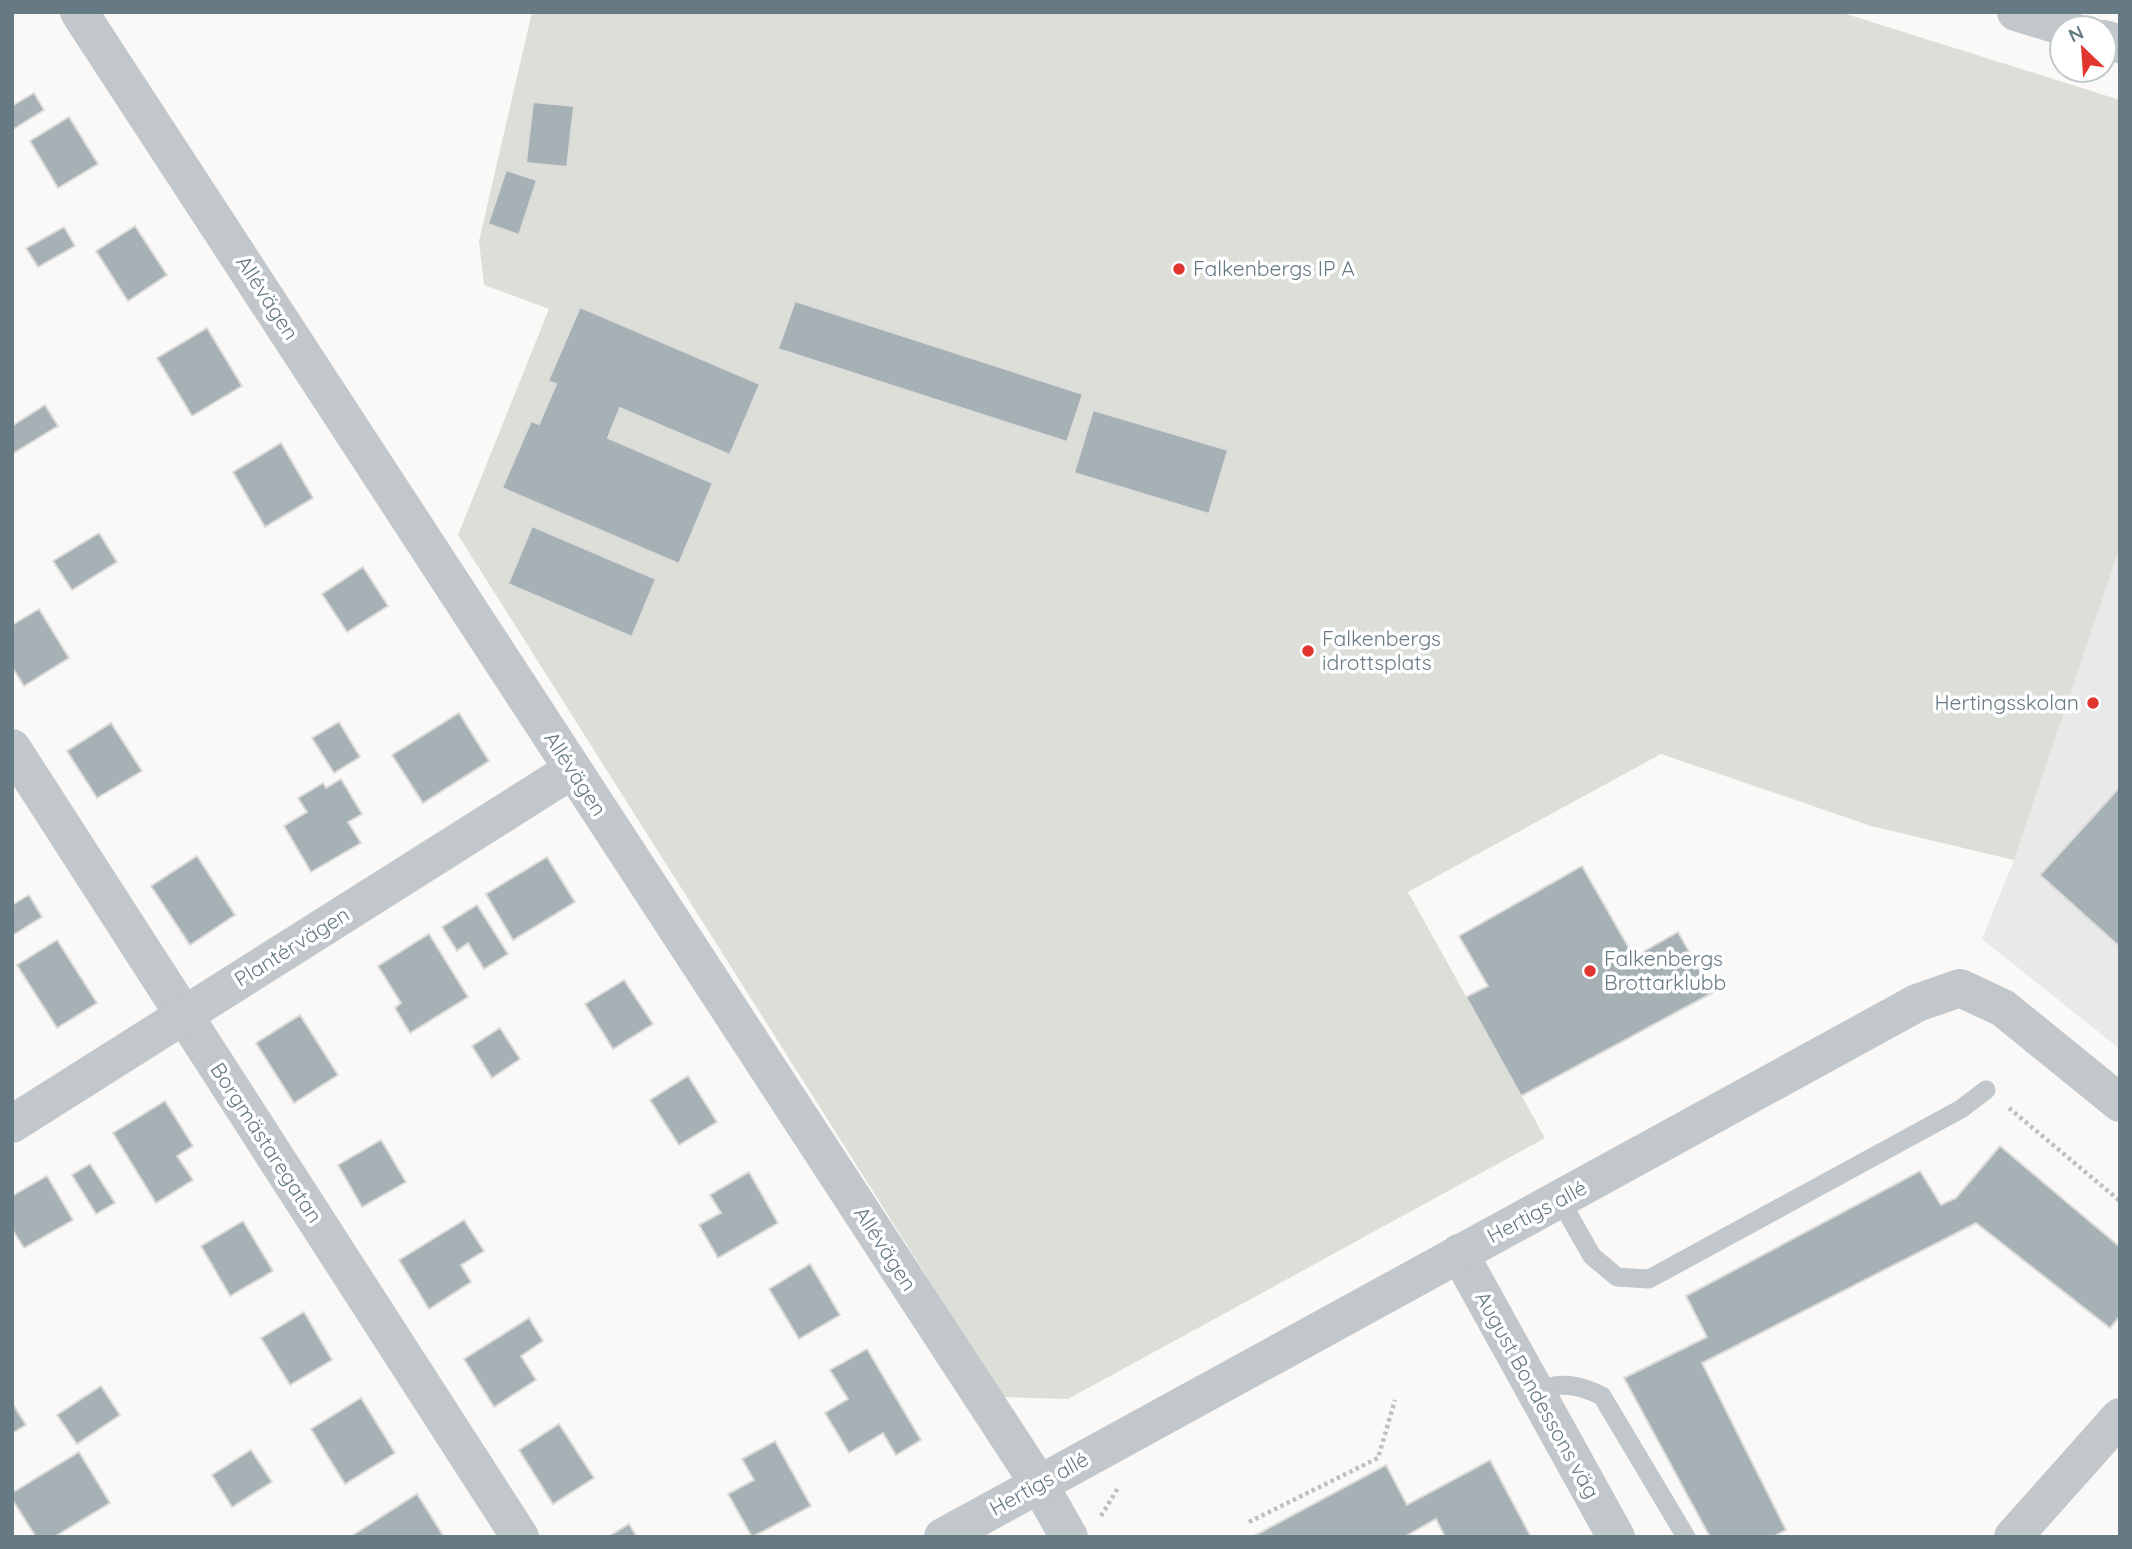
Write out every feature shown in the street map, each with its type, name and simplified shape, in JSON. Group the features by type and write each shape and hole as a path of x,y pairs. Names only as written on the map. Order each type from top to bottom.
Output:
{"street":[{"name":"Allévägen","path":"79,12 1039,1484 1082,1532"},
{"path":"2016,12 2048,22"},
{"name":"Borgmästaregatan","path":"12,748 520,1537"},
{"name":"Plantérvägen","path":"12,1124 572,770"},
{"name":"Hertigs allé","path":"943,1537 1917,1003 1960,988 2004,1008 2120,1103"},
{"name":"August Bondessons väg","path":"1459,1253 1616,1537"},
{"path":"2013,1537 2120,1417"}],"lane":[{"path":"1560,1200 1592,1256 1617,1277 1649,1279 1682,1264 1961,1109 1986,1090"},
{"path":"1535,1393 1549,1385 1565,1385 1587,1388 1602,1396 1686,1537"}],"path":[{"path":"1986,1090 2120,1201"},
{"path":"1249,1522 1378,1458 1395,1400"},
{"path":"1082,1532 1124,1484"}],"shaded area":[{"name":"Falkenbergs idrottsplats","path":"532,12 1840,12 2048,77 2048,84 2069,84 2120,100 2120,547 2014,860 1871,826 1661,754 1408,892 1545,1138 1068,1399 1003,1397 458,535 549,309 484,285 479,241"},
{"name":"Hertingsskolan","path":"2120,547 2120,1049 1982,939 2014,860"}],"building":[{"path":"34,93 44,110 12,130 12,106"},
{"path":"533,102 574,106 567,167 526,163"},
{"path":"69,117 98,164 58,188 30,141"},
{"path":"506,170 537,180 519,235 488,224"},
{"path":"135,226 167,275 128,301 96,251"},
{"path":"64,227 75,246 38,267 26,248"},
{"path":"795,301 1083,394 1067,442 778,349"},
{"path":"580,307 760,384 730,455 620,408 608,438 713,483 679,564 502,488 531,421 539,424 556,384 548,381"},
{"path":"207,328 242,386 192,416 157,358"},
{"path":"45,405 58,426 12,454 12,426"},
{"path":"1093,410 1228,450 1209,514 1074,473"},
{"path":"281,443 313,498 265,527 233,472"},
{"path":"532,526 656,579 632,637 508,584"},
{"path":"99,533 117,562 72,590 53,561"},
{"path":"363,567 388,606 347,632 322,594"},
{"path":"39,609 69,658 24,686 12,667 12,625"},
{"path":"459,713 489,761 423,803 392,755"},
{"path":"339,722 360,757 334,773 312,738"},
{"path":"111,723 142,771 97,798 67,751"},
{"path":"341,779 362,814 348,822 361,843 311,872 284,826 307,812 298,798 323,783 326,788"},
{"path":"2120,787 2120,947 2040,875"},
{"path":"197,856 235,915 190,945 151,886"},
{"path":"547,857 575,902 513,940 486,894"},
{"name":"Falkenbergs Brottarklubb","path":"1582,866 1634,957 1678,932 1712,993 1521,1096 1466,997 1488,986 1459,936"},
{"path":"29,895 42,917 13,935 12,905"},
{"path":"477,905 508,954 484,969 468,943 457,951 442,927"},
{"path":"429,934 468,997 410,1033 395,1008 401,1003 378,966"},
{"path":"57,940 97,1003 57,1028 17,965"},
{"path":"624,980 653,1024 613,1049 585,1004"},
{"path":"300,1015 338,1075 294,1103 256,1043"},
{"path":"500,1028 520,1059 492,1078 472,1046"},
{"path":"688,1076 717,1122 679,1145 650,1100"},
{"path":"165,1101 193,1146 177,1156 193,1180 156,1203 113,1133"},
{"path":"381,1140 406,1182 362,1207 338,1165"},
{"path":"2000,1146 2120,1247 2120,1316 2110,1328 1976,1223 1702,1363 1786,1530 1773,1537 1710,1537 1624,1378 1707,1337 1686,1296 1920,1171 1941,1205 1956,1198"},
{"path":"90,1164 115,1203 96,1214 72,1175"},
{"path":"749,1172 778,1223 718,1258 699,1225 721,1213 710,1195"},
{"path":"47,1176 73,1220 24,1248 12,1229 12,1196"},
{"path":"464,1220 484,1251 461,1265 471,1282 429,1309 399,1260"},
{"path":"243,1221 273,1271 230,1296 201,1246"},
{"path":"810,1264 840,1315 799,1339 769,1289"},
{"path":"304,1312 332,1360 290,1385 261,1338"},
{"path":"529,1318 543,1341 521,1356 536,1380 494,1407 464,1359"},
{"path":"867,1349 921,1440 896,1455 883,1433 849,1453 825,1413 848,1399 830,1370"},
{"path":"101,1386 120,1415 77,1444 57,1415"},
{"path":"361,1398 395,1453 345,1484 311,1429"},
{"path":"12,1403 26,1425 12,1433"},
{"path":"559,1424 594,1478 553,1504 519,1450"},
{"path":"775,1441 811,1506 752,1537 728,1494 754,1480 742,1459"},
{"path":"251,1450 272,1482 232,1507 212,1475"},
{"path":"79,1452 110,1503 54,1537 36,1537 12,1499 12,1493"},
{"path":"1490,1460 1531,1537 1445,1537 1436,1519 1404,1537 1252,1537 1386,1465 1407,1505"},
{"path":"417,1494 444,1537 350,1537"},
{"path":"629,1524 637,1537 608,1537"}],"place":[{"name":"Falkenbergs IP A","path":"1179,269"},
{"name":"Falkenbergs idrottsplats","path":"1308,651"},
{"name":"Hertingsskolan","path":"2093,703"},
{"name":"Falkenbergs Brottarklubb","path":"1590,971"}]}
